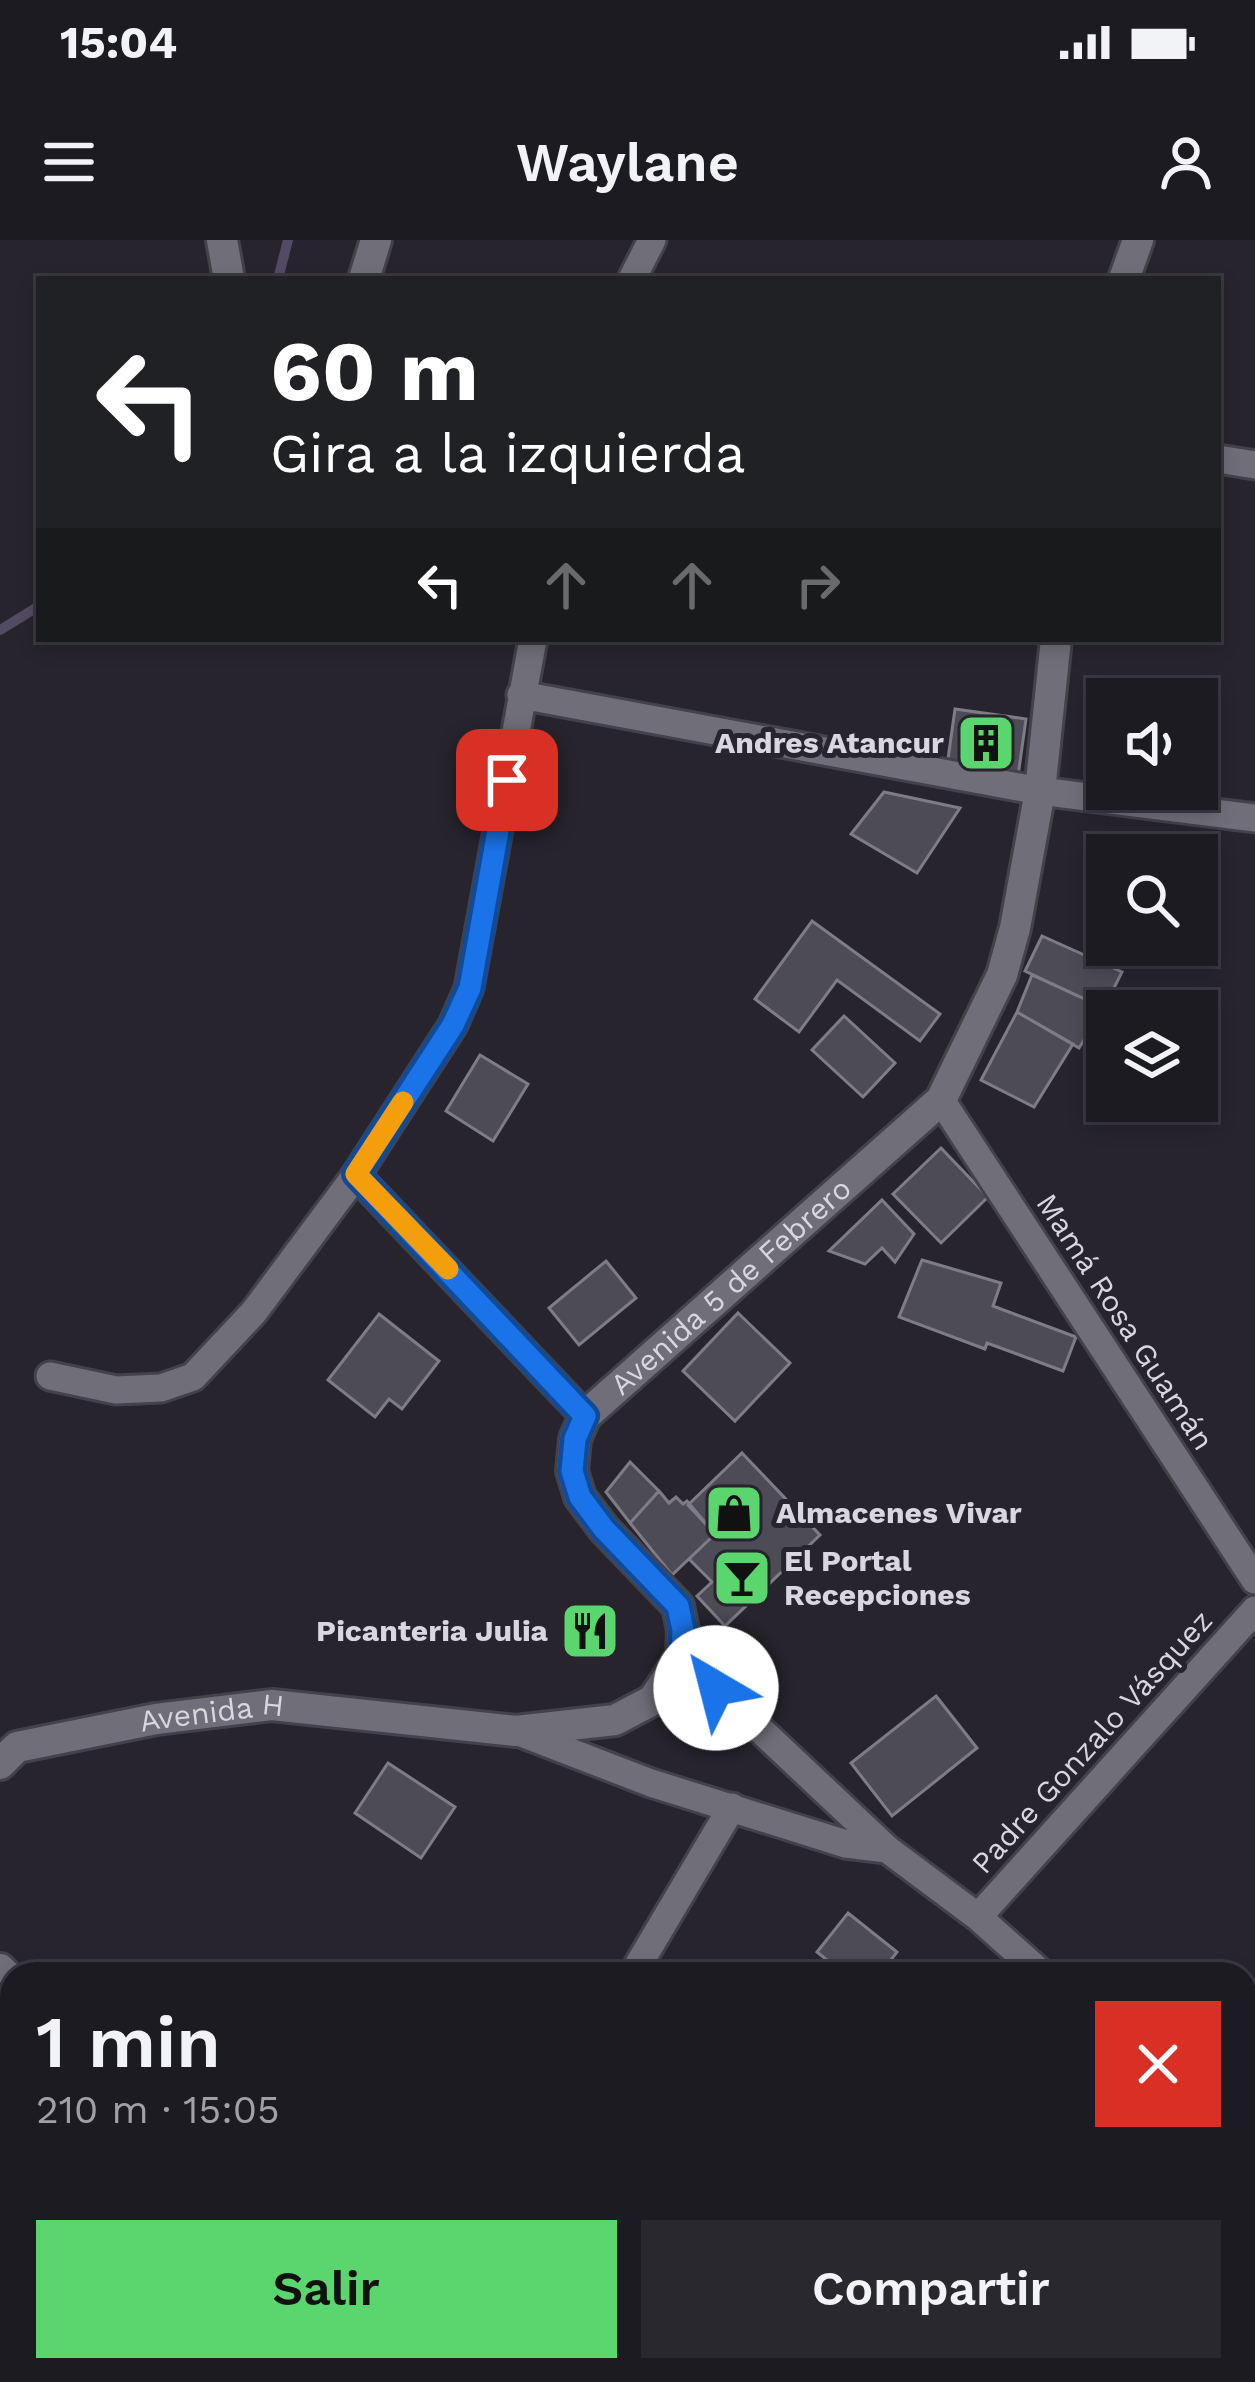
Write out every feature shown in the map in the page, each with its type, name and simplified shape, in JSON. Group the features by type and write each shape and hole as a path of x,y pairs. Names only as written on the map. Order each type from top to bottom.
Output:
{"street":[{"path":"222,240 228,276"},
{"path":"365,276 376,240"},
{"path":"634,276 652,240"},
{"path":"1125,276 1138,240"},
{"path":"1221,460 1255,465"},
{"path":"50,1376 116,1390 161,1388 193,1377 254,1312 356,1174 453,1025 470,988 532,642"},
{"name":"Avenida 5 de Febrero","path":"682,1656 678,1606 580,1497 572,1471 575,1439 585,1416 940,1100 1002,975 1015,928 1040,791 1056,642"},
{"path":"521,695 1040,791 1255,818"},
{"name":"Mamá Rosa Guamán","path":"940,1100 1255,1580"},
{"path":"356,1174 585,1416"},
{"name":"Padre Gonzalo Vásquez","path":"978,1917 1255,1610"},
{"path":"517,1731 614,1720 653,1700 682,1656 887,1849 978,1917 1029,1962"},
{"name":"Avenida H","path":"6,1750 156,1719 272,1705 517,1731"},
{"path":"517,1731 651,1783 846,1844 887,1849"},
{"path":"640,1962 732,1807"}],"building":[{"name":"Andres Atancur","path":"955,709 1026,719 1018,776 947,766"},
{"path":"884,792 960,808 917,873 851,834"},
{"path":"812,921 940,1014 920,1041 837,980 799,1032 755,999"},
{"path":"1042,936 1086,956 1086,966 1109,966 1122,972 1113,990 1086,990 1086,1000 1025,971"},
{"path":"1032,975 1086,1000 1086,1037 1079,1048 1017,1012"},
{"path":"1017,1012 1073,1044 1034,1107 981,1080"},
{"path":"844,1016 895,1063 863,1097 812,1050"},
{"path":"480,1055 528,1084 493,1141 446,1111"},
{"path":"941,1148 988,1197 941,1243 893,1194"},
{"path":"882,1200 914,1234 895,1262 882,1248 865,1264 829,1251"},
{"path":"922,1260 1001,1283 993,1306 1076,1337 1063,1371 899,1317"},
{"path":"606,1261 636,1298 579,1345 549,1308"},
{"path":"738,1313 790,1363 735,1421 683,1371"},
{"path":"379,1314 439,1361 402,1409 389,1399 375,1417 328,1380"},
{"path":"742,1453 820,1535 725,1626 697,1596 712,1582 689,1559 715,1534 688,1505"},
{"path":"630,1462 659,1491 630,1523 606,1492"},
{"path":"659,1491 669,1503 676,1497 683,1504 687,1501 715,1534 672,1575 630,1523"},
{"path":"936,1696 977,1748 892,1816 851,1763"},
{"path":"388,1763 455,1807 421,1858 355,1813"},
{"path":"848,1913 897,1952 889,1962 829,1962 817,1952"}],"waterway":[{"path":"279,276 288,240"},
{"path":"0,630 36,608"}],"slow traffic":[{"path":"403,1102 356,1174 448,1269"}],"place":[{"name":"Andres Atancur","path":"986,743"},
{"name":"Almacenes Vivar","path":"734,1513"},
{"name":"El Portal Recepciones","path":"742,1578"},
{"name":"Picanteria Julia","path":"590,1631"}],"route":[{"path":"507,780 470,988 453,1025 356,1174 585,1416 575,1439 572,1471 580,1497 678,1606 682,1656 716,1688"}]}
